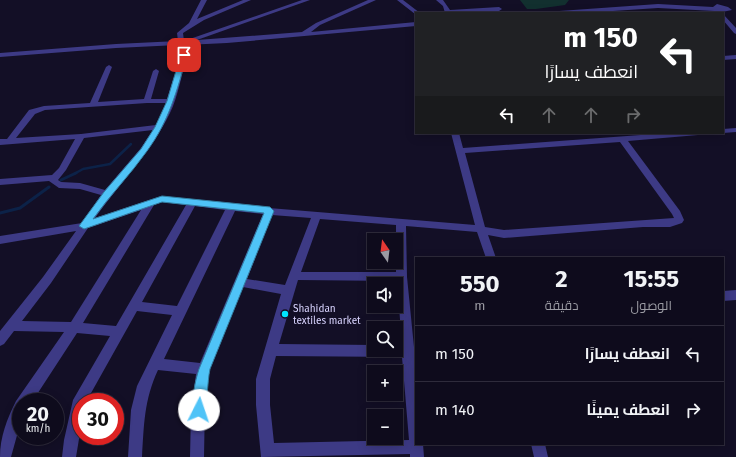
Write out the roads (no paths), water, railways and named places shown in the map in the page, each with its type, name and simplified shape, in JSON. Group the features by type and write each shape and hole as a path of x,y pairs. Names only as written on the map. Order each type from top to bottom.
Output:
{"street":[{"path":"191,25 204,0"},
{"path":"0,340 47,280 107,194 144,150 158,127 171,101 184,55 180,33 191,25 248,0"},
{"path":"181,44 307,0"},
{"path":"304,34 318,24 373,0"},
{"path":"400,0 416,12"},
{"path":"439,0 443,2 448,12"},
{"path":"573,12 658,6 715,6 728,10"},
{"path":"715,6 723,11 736,8"},
{"path":"461,12 499,9"},
{"path":"724,17 736,32"},
{"path":"0,55 116,46 181,44 415,24"},
{"path":"724,58 736,58"},
{"path":"94,104 108,67"},
{"path":"147,101 156,71"},
{"path":"10,141 32,112 44,108 147,101 171,101"},
{"path":"0,142 81,136 158,127"},
{"path":"724,131 736,130"},
{"path":"455,134 481,229 491,257"},
{"path":"459,151 623,140 687,134"},
{"path":"0,182 54,178 62,170 81,136"},
{"path":"0,240 84,226 162,199 270,211 481,229 493,233 504,234 643,223 670,223 679,220 677,213 623,140"},
{"path":"54,178 53,181 59,185 80,186 107,194"},
{"path":"30,393 74,327 151,202"},
{"path":"69,457 72,434 80,400 193,202"},
{"path":"135,457 138,410 144,386 232,206"},
{"path":"197,457 201,382 204,369 239,282 270,211"},
{"path":"317,214 288,290 263,379 263,405 268,453 416,447"},
{"path":"294,276 402,277 401,221"},
{"path":"239,282 288,290"},
{"path":"403,288 415,407"},
{"path":"724,296 736,295"},
{"path":"133,306 180,311"},
{"path":"12,326 74,327 118,332"},
{"path":"272,350 409,351"},
{"path":"154,364 204,369"},
{"path":"4,457 12,428"},
{"path":"538,445 541,457"}],"waterway":[{"path":"75,174 83,169 110,164 131,144"},
{"path":"61,180 75,174"},
{"path":"0,213 20,208 49,187"}],"place":[{"name":"Shahidan textiles market","path":"285,314"}]}
